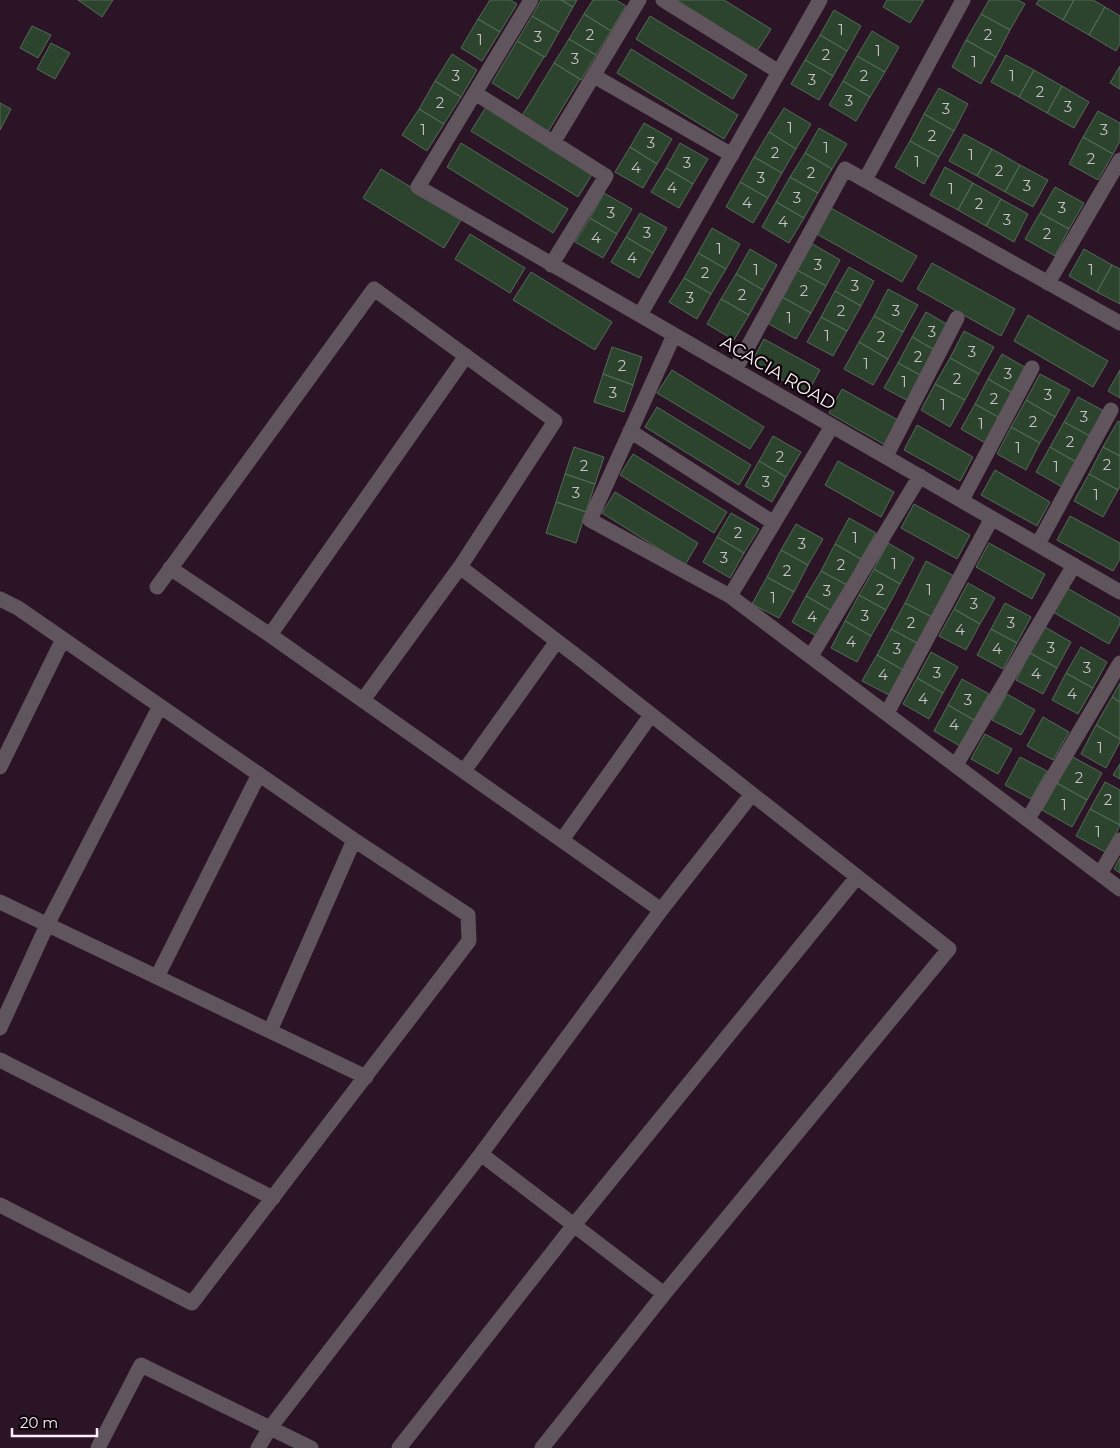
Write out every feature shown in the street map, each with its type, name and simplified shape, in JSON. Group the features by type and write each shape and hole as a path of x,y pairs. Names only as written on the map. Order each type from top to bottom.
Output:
{"street":[{"path":"531,0 475,94 606,176 551,264"},
{"path":"553,143 639,0"},
{"path":"663,0 779,72"},
{"path":"640,315 820,0"},
{"path":"865,180 963,0"},
{"path":"594,76 732,155"},
{"name":"ACACIA ROAD","path":"475,94 418,187 1074,565 1118,586"},
{"path":"1048,283 1120,160"},
{"path":"735,370 845,169 1120,323"},
{"path":"157,587 374,289 555,421 460,567 364,700"},
{"path":"886,456 957,318"},
{"path":"674,335 590,520 730,596 1120,889"},
{"path":"270,635 466,356"},
{"path":"962,500 1032,368"},
{"path":"1038,544 1111,410"},
{"path":"730,596 832,426"},
{"path":"630,431 774,523"},
{"path":"811,656 920,476"},
{"path":"887,713 992,518"},
{"path":"956,765 1074,565"},
{"path":"460,567 949,949 664,1294 542,1448"},
{"path":"170,568 364,700 661,910"},
{"path":"0,599 18,608 354,840 468,915 469,941 192,1303 0,1205"},
{"path":"0,767 63,639"},
{"path":"464,771 557,641"},
{"path":"1028,819 1120,663"},
{"path":"0,1028 47,925 160,706"},
{"path":"562,840 651,715"},
{"path":"157,977 259,774"},
{"path":"258,1448 270,1428 481,1154 661,910 752,794"},
{"path":"270,1031 354,840"},
{"path":"1100,874 1120,840"},
{"path":"399,1448 574,1225 857,877"},
{"path":"0,902 366,1077"},
{"path":"0,1060 273,1198"},
{"path":"481,1154 664,1294"},
{"path":"98,1448 141,1365 312,1448"}],"building":[{"path":"78,0 113,0 102,17"},
{"path":"490,0 511,0 517,4 500,32 478,19"},
{"path":"541,0 561,0 573,7 559,32 532,16"},
{"path":"561,0 577,0 573,7"},
{"path":"593,0 616,0 626,6 611,31 584,14"},
{"path":"672,0 724,0 771,29 756,53"},
{"path":"887,0 924,0 910,23 883,7"},
{"path":"989,0 1018,0 1025,4 1010,30 981,14"},
{"path":"1039,0 1074,0 1063,20 1036,4"},
{"path":"1074,0 1093,0 1105,7 1089,35 1063,20"},
{"path":"1105,7 1120,16 1120,44 1116,51 1089,35"},
{"path":"834,10 861,26 847,51 820,35"},
{"path":"584,14 611,31 596,55 569,39"},
{"path":"981,14 1010,30 996,57 966,40"},
{"path":"532,16 559,32 545,57 517,41"},
{"path":"650,16 747,75 733,99 636,39"},
{"path":"478,19 500,32 482,61 461,48"},
{"path":"32,26 51,35 38,58 20,48"},
{"path":"872,31 899,47 885,72 857,56"},
{"path":"820,35 847,51 833,76 805,60"},
{"path":"569,39 596,55 581,80 554,63"},
{"path":"966,40 996,57 981,84 952,67"},
{"path":"517,41 544,57 518,99 492,83"},
{"path":"51,43 70,53 55,79 37,69"},
{"path":"631,49 738,115 724,139 617,73"},
{"path":"452,54 477,70 461,97 435,81"},
{"path":"1006,55 1034,70 1019,97 991,82"},
{"path":"857,56 885,72 870,97 843,81"},
{"path":"805,60 833,76 819,100 791,84"},
{"path":"554,63 580,79 546,135 520,119"},
{"path":"1120,66 1120,89 1110,83"},
{"path":"1034,70 1062,86 1047,113 1019,97"},
{"path":"435,81 461,97 444,124 419,109"},
{"path":"843,81 870,97 856,121 829,105"},
{"path":"1062,86 1089,102 1074,128 1047,113"},
{"path":"939,88 968,104 954,131 924,114"},
{"path":"0,103 11,109 0,130"},
{"path":"486,107 593,173 578,197 471,131"},
{"path":"784,108 811,124 796,149 769,132"},
{"path":"419,109 444,124 427,151 402,135"},
{"path":"1098,111 1120,123 1120,141 1113,154 1083,137"},
{"path":"924,114 954,131 939,157 910,141"},
{"path":"644,123 672,139 657,164 630,147"},
{"path":"819,128 847,144 832,169 805,153"},
{"path":"769,132 796,149 782,173 754,157"},
{"path":"964,134 992,149 977,176 949,161"},
{"path":"1083,137 1113,154 1098,180 1069,164"},
{"path":"910,141 939,157 924,184 895,167"},
{"path":"461,143 568,209 553,233 447,167"},
{"path":"680,143 708,159 693,184 666,168"},
{"path":"630,147 657,164 643,188 615,172"},
{"path":"992,149 1020,165 1005,192 977,176"},
{"path":"805,153 832,169 818,193 790,177"},
{"path":"754,157 782,173 768,198 740,182"},
{"path":"1020,165 1048,180 1033,207 1005,192"},
{"path":"945,167 973,183 958,210 930,195"},
{"path":"666,168 693,184 679,208 651,192"},
{"path":"381,169 462,218 444,248 363,198"},
{"path":"790,177 818,193 804,218 776,202"},
{"path":"740,182 768,198 753,223 726,207"},
{"path":"973,183 1001,199 986,226 958,210"},
{"path":"1055,187 1084,203 1069,229 1040,213"},
{"path":"604,193 632,209 617,234 590,218"},
{"path":"1001,199 1028,214 1014,242 986,226"},
{"path":"776,202 804,218 789,243 762,227"},
{"path":"829,207 917,256 902,282 815,233"},
{"path":"640,213 667,228 653,253 626,237"},
{"path":"1040,213 1069,229 1055,256 1025,239"},
{"path":"590,218 617,234 603,258 575,242"},
{"path":"712,228 740,244 726,269 698,253"},
{"path":"470,234 525,268 510,293 455,259"},
{"path":"626,237 653,253 639,278 611,262"},
{"path":"811,243 840,260 826,286 797,270"},
{"path":"750,249 777,265 763,290 736,274"},
{"path":"1084,249 1112,265 1097,292 1069,276"},
{"path":"698,253 726,269 711,294 684,278"},
{"path":"932,263 1015,309 1001,336 917,289"},
{"path":"1112,265 1120,269 1120,304 1097,292"},
{"path":"849,267 874,281 861,306 835,291"},
{"path":"797,270 826,286 811,313 782,297"},
{"path":"531,272 612,322 595,350 513,300"},
{"path":"736,274 763,290 749,315 721,299"},
{"path":"684,278 711,294 697,319 669,302"},
{"path":"888,289 918,305 903,332 874,316"},
{"path":"835,291 861,306 847,331 821,317"},
{"path":"782,297 811,313 796,339 767,323"},
{"path":"721,299 749,315 734,340 707,324"},
{"path":"926,312 952,327 938,352 912,337"},
{"path":"1028,315 1108,361 1093,387 1014,341"},
{"path":"874,316 903,332 888,359 859,342"},
{"path":"821,317 847,331 833,356 807,342"},
{"path":"964,331 994,347 979,374 950,358"},
{"path":"912,337 938,352 924,377 898,363"},
{"path":"764,339 820,370 807,394 751,363"},
{"path":"859,342 888,359 873,385 844,369"},
{"path":"612,347 642,357 633,385 603,374"},
{"path":"1002,354 1028,369 1014,394 988,379"},
{"path":"950,358 979,374 965,400 935,384"},
{"path":"898,363 924,377 910,402 884,388"},
{"path":"672,370 764,427 750,449 657,393"},
{"path":"1120,370 1120,398 1108,391"},
{"path":"603,374 633,385 624,412 594,402"},
{"path":"1040,374 1070,390 1055,417 1026,400"},
{"path":"988,379 1014,394 1000,418 975,404"},
{"path":"935,384 965,400 950,427 921,410"},
{"path":"842,389 898,420 885,445 829,413"},
{"path":"1078,397 1104,411 1090,436 1064,422"},
{"path":"1026,400 1055,417 1040,443 1011,427"},
{"path":"975,404 1000,418 987,444 961,429"},
{"path":"657,407 751,465 739,485 645,427"},
{"path":"1118,421 1120,422 1120,456 1103,447"},
{"path":"1064,422 1090,436 1076,462 1050,447"},
{"path":"917,425 973,457 960,481 904,450"},
{"path":"1011,427 1040,443 1026,470 997,454"},
{"path":"773,436 801,452 786,477 759,461"},
{"path":"574,447 604,457 595,484 565,474"},
{"path":"1050,447 1076,462 1062,487 1036,472"},
{"path":"1103,447 1120,456 1120,487 1118,490 1089,474"},
{"path":"633,454 727,512 714,533 620,475"},
{"path":"759,461 786,477 772,502 745,486"},
{"path":"838,461 894,492 881,517 825,485"},
{"path":"995,470 1050,502 1037,526 981,495"},
{"path":"565,474 595,484 586,512 556,502"},
{"path":"1089,474 1118,490 1103,517 1074,501"},
{"path":"615,492 698,543 685,565 602,513"},
{"path":"556,502 586,512 576,543 546,533"},
{"path":"914,504 970,535 957,559 901,528"},
{"path":"731,513 759,529 744,553 717,537"},
{"path":"1070,516 1120,543 1120,559 1113,571 1057,540"},
{"path":"849,518 876,533 861,559 835,544"},
{"path":"796,524 823,539 808,565 781,550"},
{"path":"717,537 744,553 730,578 703,562"},
{"path":"888,543 914,558 900,584 874,569"},
{"path":"989,543 1045,574 1032,599 976,567"},
{"path":"835,544 861,559 847,585 821,571"},
{"path":"781,550 808,565 794,592 767,577"},
{"path":"926,561 954,576 932,617 905,603"},
{"path":"874,569 900,584 886,610 859,595"},
{"path":"821,571 847,585 832,611 806,596"},
{"path":"767,577 794,592 779,618 752,604"},
{"path":"968,583 995,598 980,624 954,609"},
{"path":"1067,588 1120,618 1120,624 1109,644 1053,612"},
{"path":"859,595 886,610 871,636 845,621"},
{"path":"806,596 832,611 818,637 792,622"},
{"path":"905,603 932,617 917,643 891,629"},
{"path":"1005,603 1031,617 1017,643 991,629"},
{"path":"954,609 980,624 966,650 939,636"},
{"path":"845,621 871,636 857,662 831,648"},
{"path":"1045,627 1071,642 1057,668 1030,653"},
{"path":"891,629 917,643 903,670 877,655"},
{"path":"991,629 1017,643 1003,669 977,655"},
{"path":"1081,647 1107,662 1093,688 1066,673"},
{"path":"931,652 958,667 943,693 917,678"},
{"path":"1030,653 1057,668 1043,694 1016,680"},
{"path":"877,655 903,670 889,695 862,681"},
{"path":"1066,673 1093,688 1078,714 1052,700"},
{"path":"917,678 943,693 929,719 903,704"},
{"path":"962,679 989,694 974,720 948,705"},
{"path":"1120,683 1120,702 1112,697"},
{"path":"1007,694 1035,710 1021,735 992,720"},
{"path":"1112,697 1120,702 1120,739 1096,725"},
{"path":"948,705 974,720 960,746 934,731"},
{"path":"1043,717 1069,732 1053,760 1027,746"},
{"path":"1096,725 1120,739 1106,768 1081,754"},
{"path":"985,734 1012,749 998,774 971,759"},
{"path":"1071,756 1102,773 1087,800 1057,783"},
{"path":"1020,757 1047,771 1031,799 1005,785"},
{"path":"1120,764 1120,779 1113,775"},
{"path":"1105,782 1120,790 1120,825 1090,809"},
{"path":"1057,783 1087,800 1072,827 1042,810"},
{"path":"1090,809 1120,825 1107,853 1076,836"},
{"path":"1120,858 1120,873 1114,869"}]}
